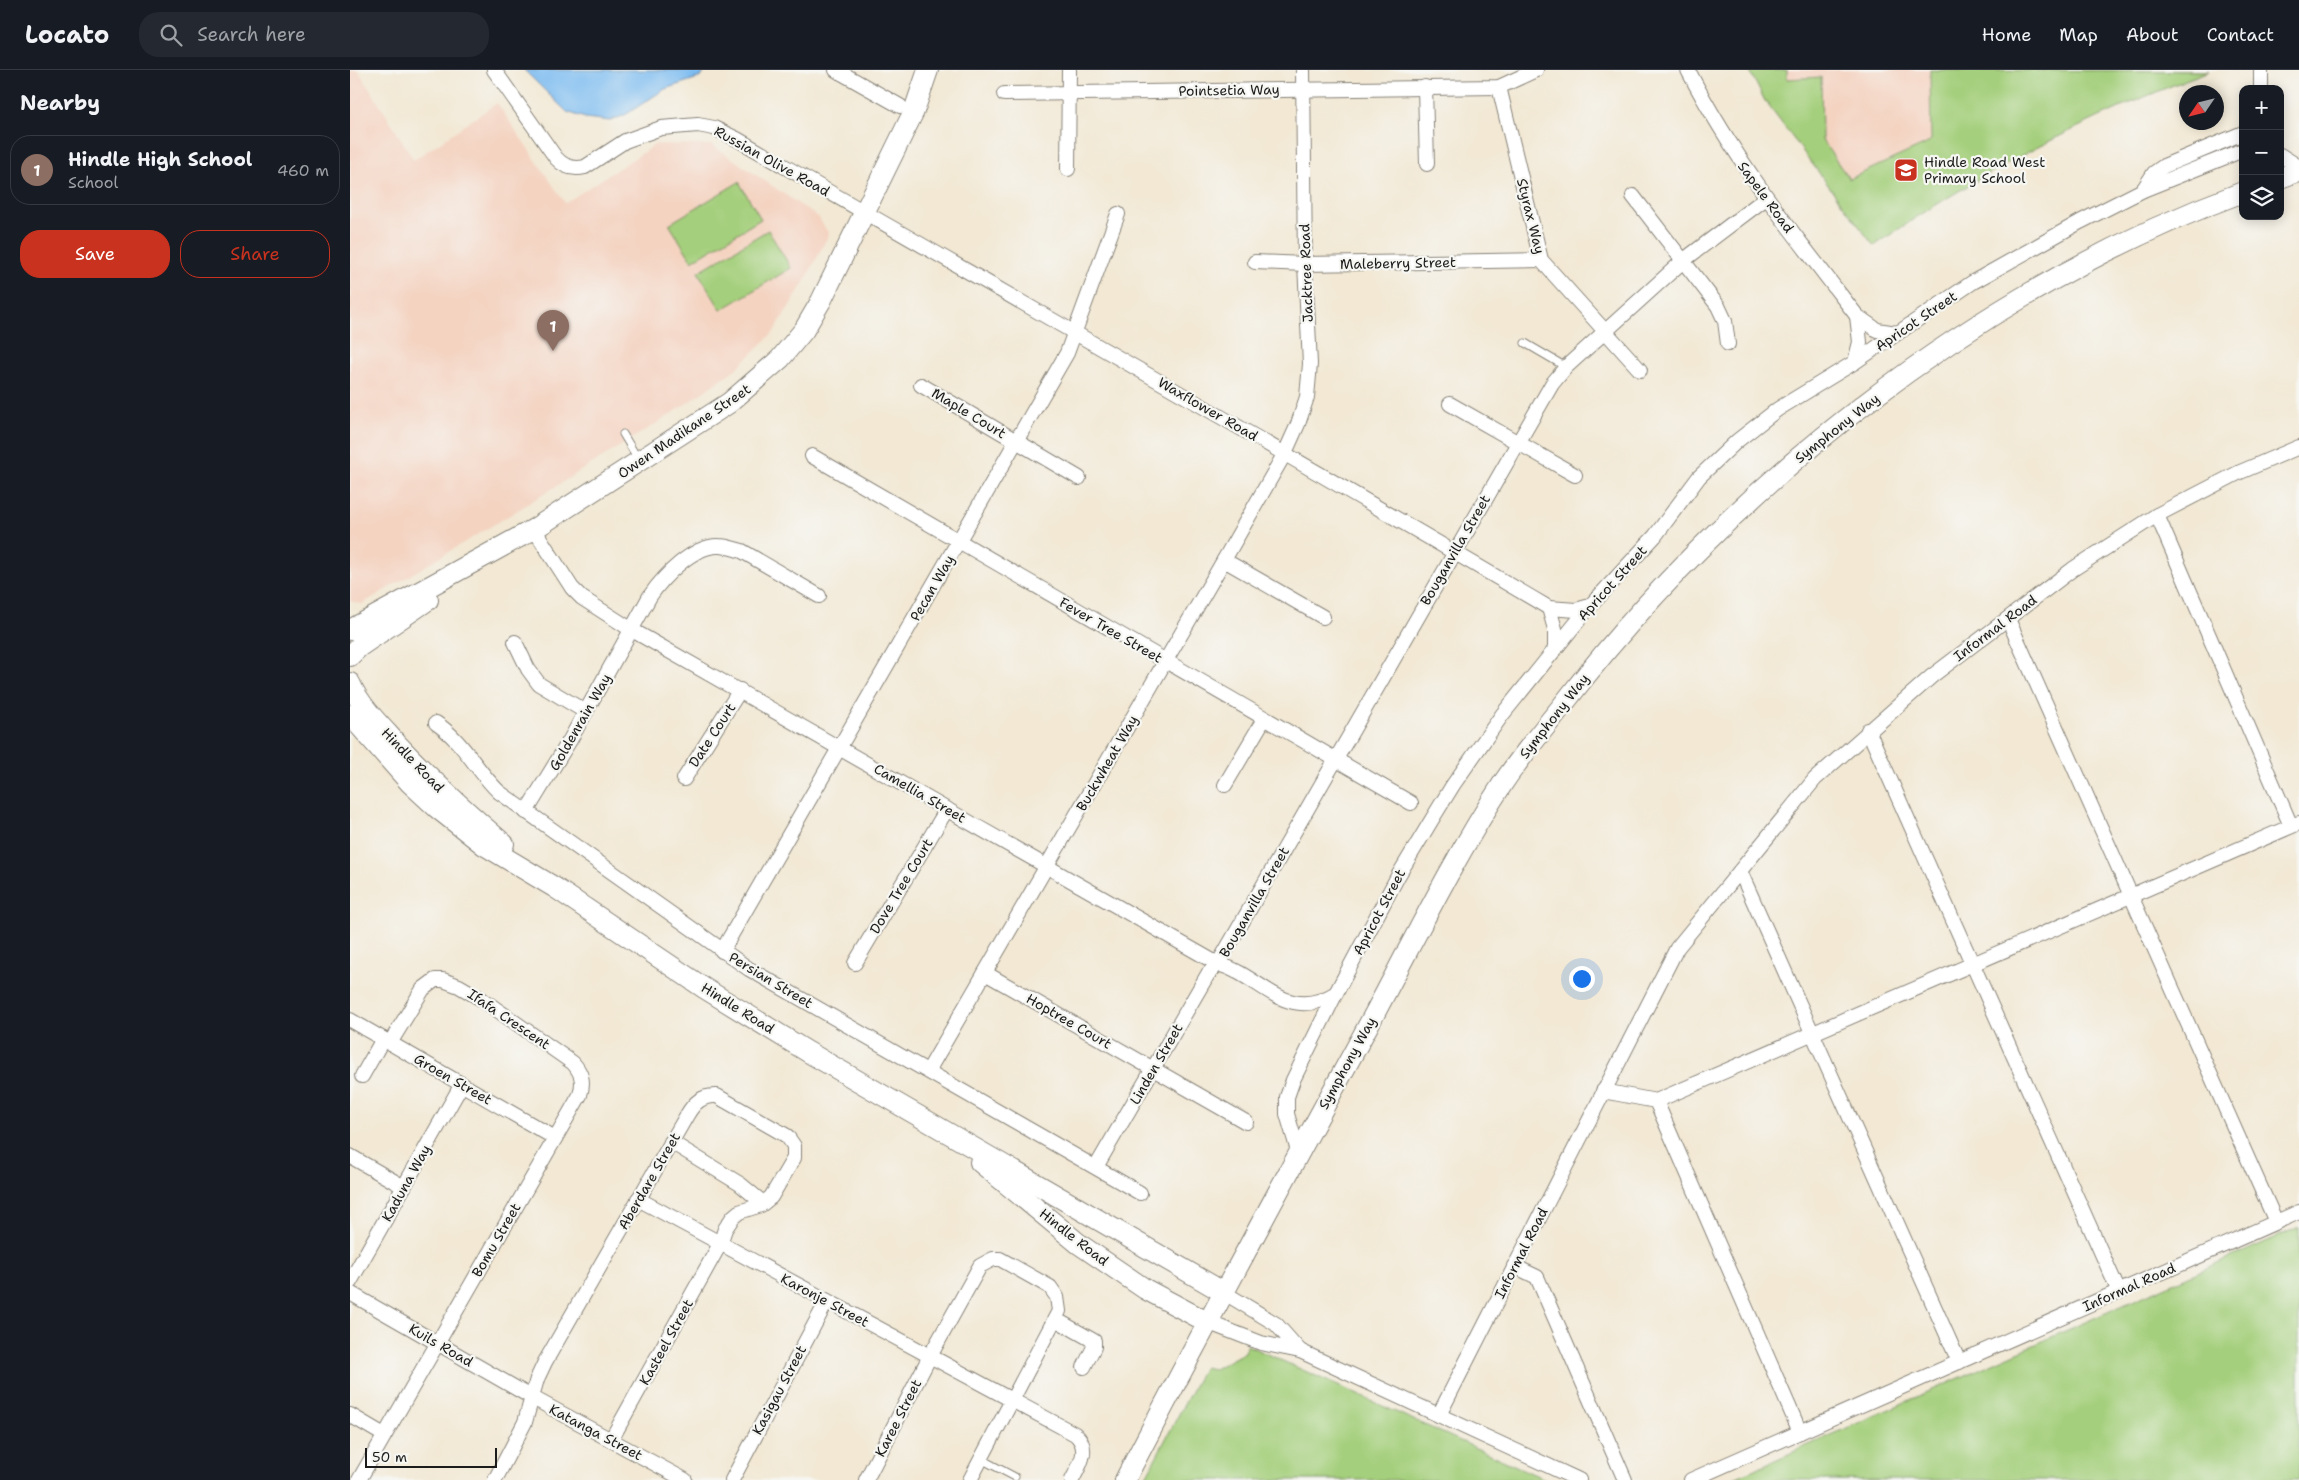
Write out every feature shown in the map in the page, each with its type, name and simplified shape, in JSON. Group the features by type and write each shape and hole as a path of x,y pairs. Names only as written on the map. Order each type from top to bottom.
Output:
{"main road":[{"name":"Owen Madikane Street","path":"350,630 534,529 729,403 780,359 804,330 822,301 866,214 914,111 928,70"},
{"path":"2284,176 2299,169"},
{"name":"Symphony Way","path":"1125,1480 1298,1151 1451,870 1505,780 1602,654 1670,578 1718,530 1813,445 1916,368 1992,317 2061,276 2130,241 2239,194"},
{"name":"Owen Madikane Street","path":"350,656 359,647 510,543"},
{"name":"Hindle Road","path":"350,683 379,725 443,792 554,887"},
{"name":"Hindle Road","path":"350,715 384,756 438,808 484,844 554,887 704,988 808,1052 1223,1292"},
{"name":"Hindle Road","path":"926,1120 1018,1192 1079,1244 1144,1289 1207,1322"}],"street":[{"name":"Russian Olive Road","path":"494,70 556,158 565,166 585,167 625,141 660,128 698,125 714,128 737,139 866,214"},
{"path":"836,70 900,106"},
{"path":"1068,169 1069,70"},
{"name":"Jacktree Road","path":"1285,453 1307,397 1310,364 1305,264 1303,70"},
{"name":"Pointsetia Way","path":"1069,94 1303,88 1499,86 1536,70"},
{"name":"Sapele Road","path":"1688,70 1726,141 1766,198 1857,316 1877,330 1897,333"},
{"path":"2261,70 2261,85"},
{"name":"Styrax Way","path":"1499,86 1542,260 1604,332 1640,370"},
{"path":"1425,87 1427,164"},
{"path":"1004,94 1069,94"},
{"name":"Apricot Street","path":"2143,190 2154,173 2164,166 2239,135"},
{"name":"Apricot Street","path":"1298,1151 1288,1114 1287,1097 1293,1080 1336,992 1398,876 1453,785 1502,715 1555,649 1590,606 1655,536 1686,493 1721,455 1778,409 1855,362 1965,287 2019,255 2143,190 2239,152"},
{"path":"2284,158 2299,169"},
{"path":"1633,196 1684,260 1722,314 1728,344"},
{"name":"Bouganvilla Street","path":"1218,964 1334,759 1552,384 1566,367 1684,260 1766,198"},
{"name":"Waxflower Road","path":"866,214 1285,453 1549,608 1576,610 1590,606"},
{"name":"Pecan Way","path":"722,951 1067,353 1118,214"},
{"name":"Maleberry Street","path":"1255,262 1305,264 1542,260"},
{"path":"1855,362 1860,342 1857,316"},
{"name":"Maple Court","path":"921,385 1079,478"},
{"path":"1450,404 1575,475"},
{"name":"Informal Road","path":"1439,1415 1676,948 1815,779 1868,730 1932,676 2073,569 2156,515 2238,473 2299,447"},
{"name":"Buckwheat Way","path":"928,1071 1285,453"},
{"name":"Fever Tree Street","path":"812,456 1264,719 1411,802"},
{"path":"1603,1091 1656,1101 2295,824 2156,515"},
{"name":"Camellia Street","path":"534,529 572,588 582,598 632,630 1218,964 1234,968 1274,995 1294,1003 1316,1002 1336,992"},
{"name":"Goldenrain Way","path":"526,812 586,712 650,596 667,574 696,553 717,545 742,551 819,596"},
{"path":"1224,560 1323,617"},
{"path":"1549,608 1555,630 1555,649"},
{"path":"2008,619 2276,1222"},
{"path":"515,642 528,669 539,684 586,712"},
{"name":"Date Court","path":"684,779 740,690"},
{"path":"1225,785 1264,719"},
{"name":"Persian Street","path":"436,723 458,741 485,780 499,792 722,951 749,969 1140,1193"},
{"path":"1868,730 2119,1292"},
{"name":"Dove Tree Court","path":"855,964 947,809"},
{"path":"1740,871 1959,1362"},
{"name":"Linden Street","path":"1096,1167 1208,974 1218,964"},
{"name":"Hoptree Court","path":"985,972 1246,1122"},
{"name":"Ifafa Crescent","path":"386,1041 428,984 435,980 443,980 459,986 573,1063 578,1069 583,1083 582,1089 556,1138"},
{"name":"Groen Street","path":"350,1020 556,1138"},
{"path":"362,1076 386,1041"},
{"name":"Kaduna Way","path":"350,1282 462,1084"},
{"name":"Aberdare Street","path":"495,1480 526,1422 537,1379 545,1362 692,1106 698,1101 711,1096 717,1096 787,1136 794,1146 794,1158 771,1197 763,1204"},
{"path":"1656,1101 1800,1432"},
{"name":"Bomu Street","path":"359,1480 556,1138"},
{"path":"671,1142 740,1184 763,1204"},
{"path":"350,1156 404,1187"},
{"name":"Karonje Street","path":"638,1199 1079,1437 1084,1446 1084,1454 1072,1480"},
{"path":"720,1244 725,1229 739,1212 763,1204"},
{"name":"Informal Road","path":"1691,1480 2299,1212"},
{"name":"Kasteel Street","path":"611,1440 720,1244"},
{"name":"Karee Street","path":"866,1480 930,1356 980,1266 993,1259 1000,1259 1050,1287 1060,1304 1055,1319"},
{"path":"1514,1266 1537,1277 1625,1480"},
{"path":"1223,1292 1276,1324 1300,1351"},
{"name":"Kuils Road","path":"350,1293 532,1398"},
{"name":"Kasigau Street","path":"732,1480 827,1301"},
{"path":"970,1480 1055,1319 1094,1341 1094,1347 1084,1367"},
{"path":"1207,1322 1261,1344 1300,1351 1579,1480"},
{"name":"Katanga Street","path":"532,1398 685,1480"},
{"path":"350,1415 384,1435"}],"lane":[{"path":"1525,343 1566,367"},
{"path":"623,434 639,462"},
{"path":"981,1459 1015,1477"}],"shaded area":[{"path":"350,70 358,70 414,160 497,103 565,203 656,144 712,145 818,217 829,234 806,279 773,333 737,368 673,413 518,510 362,604 350,601"},
{"name":"Hindle Road West Primary School","path":"1749,70 2209,71 2160,89 2044,142 1923,211 1874,246 1765,101"}],"green space":[{"name":"Hindle Road West Primary School","path":"1749,70 1787,70 1787,79 1821,77 1822,140 1849,179 1931,140 1930,70 2209,71 2122,107 2036,148 1954,194 1874,246 1765,101"},
{"path":"739,182 761,219 692,261 669,224"},
{"path":"768,230 791,268 721,310 698,272"},
{"path":"2299,1227 2299,1480 1730,1480"},
{"path":"1247,1345 1547,1480 1144,1480 1204,1367 1214,1369 1245,1352"}],"water":[{"path":"524,70 706,70 701,77 665,89 625,115 610,121 585,118 567,112"}],"place":[{"name":"Hindle Road West Primary School","path":"1906,170"},
{"name":"Hindle High School","path":"553,351"}]}
